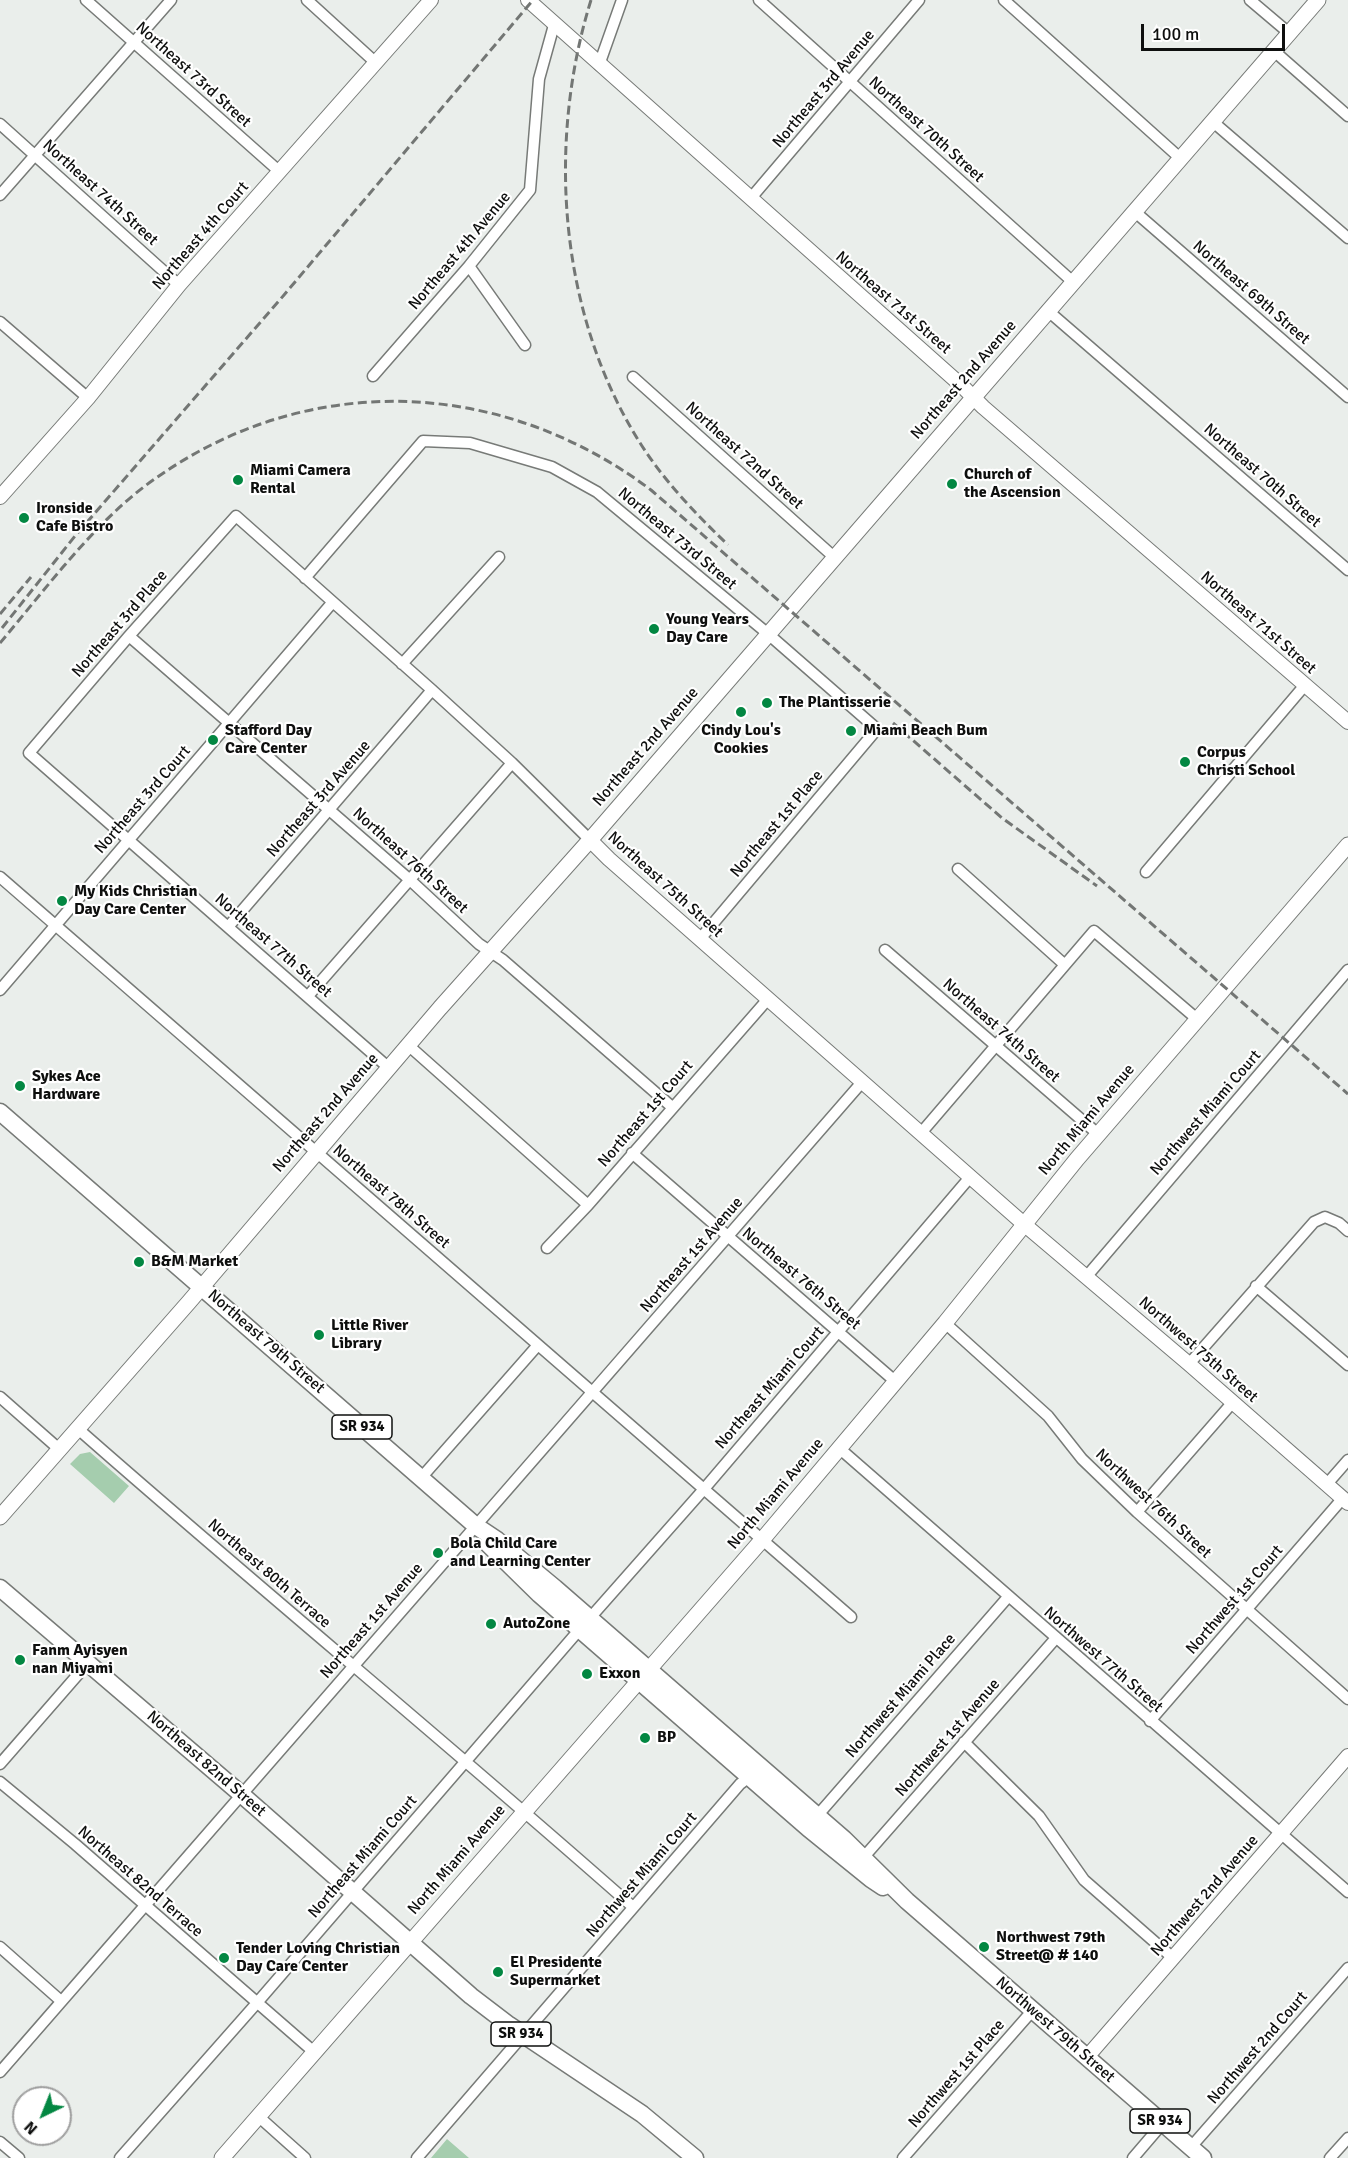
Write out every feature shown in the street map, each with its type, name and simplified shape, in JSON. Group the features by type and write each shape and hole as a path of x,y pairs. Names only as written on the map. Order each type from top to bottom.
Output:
{"main road":[{"name":"Northeast 2nd Avenue","path":"0,1517 1318,0"},
{"name":"North Miami Avenue","path":"222,2158 762,1540 945,1323 1098,1134 1348,845"},
{"name":"Northeast 79th Street","path":"0,1112 476,1526 491,1549 643,1674"},
{"name":"Northeast 82nd Street","path":"0,1588 241,1794 409,1942"},
{"name":"Northwest 79th Street","path":"643,1674 749,1777 871,1880 908,1901"},
{"name":"Northwest 79th Street","path":"643,1674 817,1816 908,1901 1197,2153"},
{"path":"749,1777 760,1780 817,1816"},
{"name":"SR 934","path":"409,1942 483,2006 624,2101 694,2158"}],"street":[{"name":"Northeast 73rd Street","path":"86,0 280,172"},
{"path":"0,195 171,0"},
{"path":"307,0 375,62"},
{"name":"Northeast 4th Court","path":"0,497 88,398 179,285 431,0"},
{"name":"Northeast 71st Street","path":"528,0 973,396 1348,722"},
{"path":"599,65 622,0"},
{"name":"Northeast 70th Street","path":"759,0 1072,282"},
{"name":"Northeast 3rd Avenue","path":"751,198 919,0"},
{"path":"1004,0 1180,158"},
{"path":"1250,0 1289,33"},
{"name":"Northeast 4th Avenue","path":"373,376 469,266 531,190 538,79 554,25"},
{"path":"1274,51 1348,116"},
{"path":"1212,121 1348,238"},
{"name":"Northeast 74th Street","path":"0,124 179,285"},
{"name":"Northeast 69th Street","path":"1134,211 1348,397"},
{"path":"469,266 525,345"},
{"name":"Northeast 70th Street","path":"1047,310 1348,570"},
{"path":"0,322 88,398"},
{"name":"Northeast 72nd Street","path":"633,377 834,556"},
{"name":"Northeast 73rd Street","path":"305,578 423,441 470,442 552,467 597,492 767,633 877,729"},
{"name":"Northeast 75th Street","path":"236,516 432,690 512,763 590,840 700,939 1025,1225"},
{"name":"Northeast 3rd Place","path":"29,753 236,516"},
{"path":"402,664 499,556"},
{"name":"Northeast 3rd Court","path":"0,990 332,603"},
{"name":"Northeast 76th Street","path":"129,636 490,952 672,1107"},
{"path":"1146,872 1305,685"},
{"name":"Northeast 3rd Avenue","path":"228,927 432,690"},
{"name":"Northeast 1st Place","path":"700,939 877,729"},
{"name":"Northeast 77th Street","path":"29,753 389,1068"},
{"path":"308,996 512,763"},
{"path":"958,869 1065,965"},
{"name":"Northeast 78th Street","path":"0,877 851,1617"},
{"path":"921,1133 1094,931 1197,1019"},
{"name":"Northeast 74th Street","path":"885,950 1098,1134"},
{"name":"Northwest Miami Court","path":"1087,1276 1346,977"},
{"name":"Northeast 1st Court","path":"547,1248 768,999"},
{"path":"408,1045 588,1204"},
{"name":"Northeast 1st Avenue","path":"0,2072 863,1082"},
{"name":"Northeast 76th Street","path":"632,1153 896,1382"},
{"name":"Northeast Miami Court","path":"120,2158 704,1489 971,1176"},
{"path":"1189,1364 1314,1222 1326,1217 1339,1223 1348,1231"},
{"name":"Northwest 75th Street","path":"1025,1225 1345,1500"},
{"path":"1256,1286 1348,1365"},
{"name":"Northwest 76th Street","path":"945,1323 1048,1416 1082,1459 1137,1512 1348,1699"},
{"path":"421,1478 538,1345"},
{"path":"0,1397 59,1449"},
{"path":"1137,1512 1233,1402"},
{"name":"Northeast 80th Terrace","path":"77,1428 353,1666 466,1760 633,1907"},
{"name":"Northwest 77th Street","path":"839,1448 1348,1892"},
{"path":"1327,1484 1348,1460"},
{"name":"Northwest 1st Court","path":"1150,1721 1345,1500"},
{"name":"Northwest Miami Place","path":"817,1816 1008,1597"},
{"name":"Northwest 1st Avenue","path":"863,1858 1056,1638"},
{"path":"0,1764 88,1663"},
{"path":"964,1742 1039,1816 1084,1880 1173,1958"},
{"name":"Northwest 2nd Avenue","path":"1087,2057 1348,1756"},
{"name":"Northwest Miami Court","path":"417,2158 522,2034 740,1784 749,1777"},
{"name":"Northeast 82nd Terrace","path":"0,1782 75,1844 256,2004 314,2052"},
{"path":"0,1947 61,2001"},
{"name":"Northwest 2nd Court","path":"1197,2153 1348,1968"},
{"name":"Northwest 1st Place","path":"903,2158 1033,2010"},
{"path":"258,2116 305,2158"},
{"path":"1132,2158 1163,2123"},
{"path":"1330,2158 1348,2138"},
{"path":"0,2142 19,2158"}],"green space":[{"path":"90,1452 129,1486 114,1503 70,1464 80,1454"},
{"path":"447,2139 469,2158 431,2158"}],"railway":[{"path":"2,628 75,536 284,295 533,0"},
{"path":"591,0 577,56 568,113 565,171 568,229 578,286 593,342 614,396 642,446 682,498 728,545"},
{"path":"0,643 69,560 125,502 145,486 205,448 268,422 333,406 399,401 465,408 529,425 592,452 651,490 1348,1094"},
{"path":"0,614 31,577"},
{"path":"893,723 1002,818 1097,886"}],"place":[{"name":"Miami Camera Rental","path":"238,480"},
{"name":"Church of the Ascension","path":"952,484"},
{"name":"Ironside Cafe Bistro","path":"24,518"},
{"name":"Young Years Day Care","path":"654,629"},
{"name":"The Plantisserie","path":"767,703"},
{"name":"Cindy Lou's Cookies","path":"741,712"},
{"name":"Miami Beach Bum","path":"851,731"},
{"name":"Stafford Day Care Center","path":"213,740"},
{"name":"Corpus Christi School","path":"1185,762"},
{"name":"My Kids Christian Day Care Center","path":"62,901"},
{"name":"Sykes Ace Hardware","path":"20,1086"},
{"name":"B&M Market","path":"139,1262"},
{"name":"Little River Library","path":"319,1335"},
{"name":"Bola Child Care and Learning Center","path":"438,1553"},
{"name":"AutoZone","path":"491,1624"},
{"name":"Fanm Ayisyen nan Miyami","path":"20,1660"},
{"name":"Exxon","path":"587,1674"},
{"name":"BP","path":"645,1738"},
{"name":"Northwest 79th Street@ # 140","path":"984,1947"},
{"name":"Tender Loving Christian Day Care Center","path":"224,1958"},
{"name":"El Presidente Supermarket","path":"498,1972"}]}
